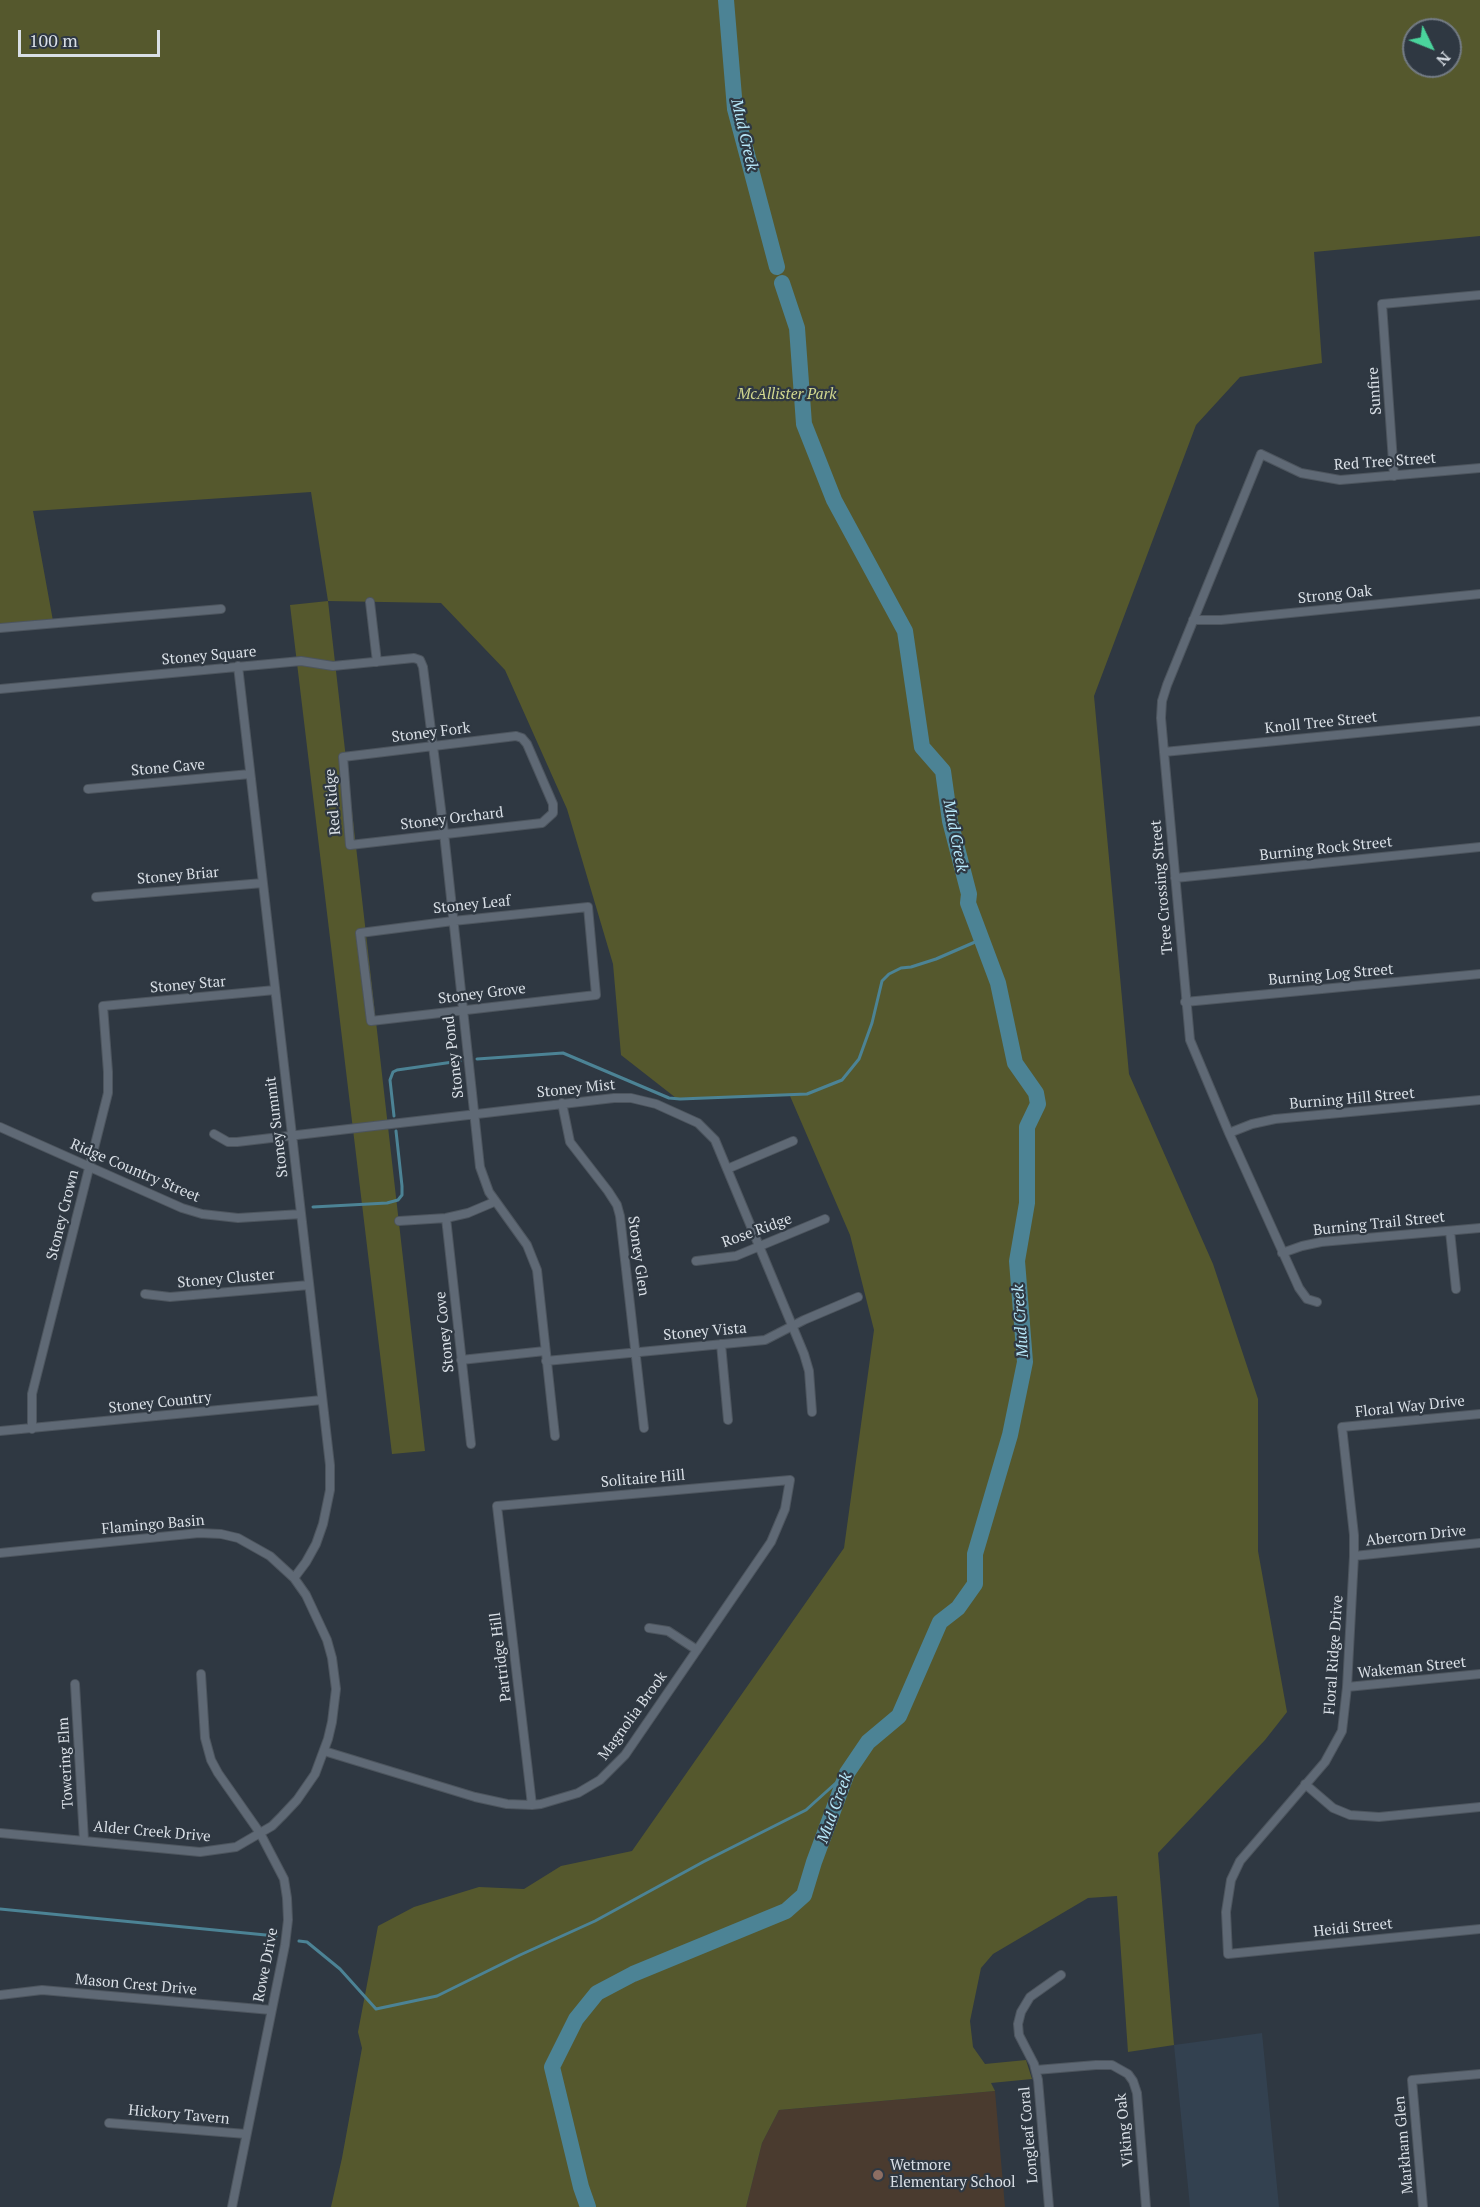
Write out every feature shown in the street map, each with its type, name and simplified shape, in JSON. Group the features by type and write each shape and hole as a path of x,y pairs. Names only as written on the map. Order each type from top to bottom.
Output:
{"street":[{"name":"Sunfire","path":"1394,476 1382,304 1480,295"},
{"name":"Red Tree Street","path":"1261,454 1301,474 1327,479 1353,480 1480,468"},
{"name":"Tree Crossing Street","path":"1261,454 1162,701 1161,718 1187,1028 1194,1051 1282,1253 1303,1295 1317,1302"},
{"name":"Strong Oak","path":"1193,621 1480,594"},
{"path":"370,602 377,662"},
{"path":"0,628 221,609"},
{"name":"Stoney Square","path":"0,689 303,661 333,666 414,658 420,660"},
{"name":"Stoney Pond","path":"420,660 423,666 444,833 480,1167 494,1202 522,1237 531,1253 538,1279 555,1436"},
{"name":"Stoney Summit","path":"238,666 330,1465 328,1499 316,1544 294,1578"},
{"name":"Knoll Tree Street","path":"1164,752 1480,721"},
{"name":"Stoney Fork","path":"343,758 516,736 522,738 527,744 553,804 553,813"},
{"name":"Red Ridge","path":"343,758 350,845"},
{"name":"Stone Cave","path":"88,789 250,774"},
{"name":"Stoney Orchard","path":"350,845 542,823 553,813"},
{"name":"Burning Rock Street","path":"1175,878 1480,847"},
{"name":"Stoney Briar","path":"96,897 263,883"},
{"name":"Stoney Leaf","path":"370,1021 360,933 453,921 588,907 596,995"},
{"name":"Burning Log Street","path":"1185,1002 1480,974"},
{"name":"Stoney Star","path":"103,1006 275,990"},
{"name":"Stoney Grove","path":"370,1021 596,995"},
{"name":"Stoney Crown","path":"32,1429 32,1394 108,1093 103,1006"},
{"name":"Stoney Mist","path":"214,1134 228,1142 614,1098 631,1098 656,1104 705,1128 715,1140 804,1354 812,1412"},
{"name":"Burning Hill Street","path":"1229,1132 1275,1119 1480,1100"},
{"name":"Stoney Glen","path":"562,1103 570,1142 617,1205 623,1230 644,1428"},
{"name":"Ridge Country Street","path":"0,1127 182,1208 202,1214 238,1218 301,1214"},
{"path":"727,1169 794,1141"},
{"path":"399,1221 468,1214 494,1202"},
{"name":"Stoney Cove","path":"446,1218 471,1444"},
{"name":"Rose Ridge","path":"696,1261 722,1259 761,1246 825,1219"},
{"name":"Burning Trail Street","path":"1282,1253 1321,1242 1480,1228"},
{"path":"1450,1231 1456,1289"},
{"name":"Stoney Cluster","path":"146,1294 170,1297 309,1285"},
{"name":"Stoney Vista","path":"462,1360 637,1352 765,1340 858,1297"},
{"path":"721,1344 728,1420"},
{"name":"Stoney Country","path":"0,1431 322,1400"},
{"name":"Floral Way Drive","path":"1342,1427 1480,1414"},
{"name":"Floral Ridge Drive","path":"1228,1954 1227,1901 1235,1870 1245,1852 1324,1762 1337,1743 1346,1713 1354,1535 1342,1427"},
{"name":"Solitaire Hill","path":"497,1506 790,1480"},
{"name":"Magnolia Brook","path":"324,1751 507,1804 532,1805 578,1792 610,1771 625,1755 771,1542 785,1509 790,1480"},
{"name":"Partridge Hill","path":"497,1506 532,1805"},
{"name":"Flamingo Basin","path":"0,1553 199,1533 221,1534 256,1546 294,1578"},
{"name":"Abercorn Drive","path":"1354,1556 1480,1543"},
{"name":"Alder Creek Drive","path":"0,1833 209,1852 236,1847 272,1826 297,1800 315,1774 324,1751 335,1703 332,1659 327,1640 315,1610 294,1578"},
{"path":"649,1628 668,1631 697,1650"},
{"name":"Rowe Drive","path":"201,1674 204,1738 211,1760 260,1833 284,1879 287,1898 288,1920 285,1945 232,2207"},
{"name":"Wakeman Street","path":"1347,1688 1480,1674"},
{"name":"Towering Elm","path":"75,1684 84,1840"},
{"path":"1305,1784 1333,1808 1360,1816 1379,1817 1480,1807"},
{"name":"Heidi Street","path":"1228,1954 1480,1929"},
{"name":"Longleaf Coral","path":"1049,2207 1036,2070 1019,2035 1019,2020 1030,1997 1061,1975"},
{"name":"Mason Crest Drive","path":"0,1995 42,1990 271,2010"},
{"name":"Viking Oak","path":"1036,2070 1096,2065 1112,2066 1128,2074 1137,2093 1146,2207"},
{"name":"Markham Glen","path":"1423,2207 1412,2080 1480,2074"},
{"name":"Hickory Tavern","path":"109,2123 246,2134"}],"shaded area":[{"path":"1262,2033 1279,2207 1190,2207 1174,2045"},
{"name":"Wetmore Elementary School","path":"995,2091 1005,2207 746,2207 762,2143 779,2110"}],"green space":[{"name":"McAllister Park","path":"0,0 1480,0 1480,236 1314,252 1322,363 1240,377 1196,425 1094,696 1129,1074 1213,1264 1258,1399 1258,1551 1287,1712 1265,1740 1158,1853 1174,2045 1128,2052 1117,1896 1088,1898 993,1954 981,1968 970,2021 973,2047 985,2064 1026,2060 1032,2079 991,2083 995,2091 779,2110 762,2143 746,2207 331,2207 362,2048 358,2032 378,1926 414,1907 479,1887 524,1889 561,1866 632,1851 844,1548 874,1330 850,1235 790,1096 676,1098 621,1055 613,964 567,809 505,670 441,603 328,601 311,492 33,511 53,621 0,626"},
{"path":"328,601 425,1451 392,1454 290,605"}],"waterway":[{"name":"Mud Creek","path":"726,0 735,109 777,267"},
{"name":"Mud Creek","path":"588,2207 552,2067 576,2019 597,1993 633,1974 786,1911 804,1895 847,1773 868,1742 899,1716 940,1622 958,1608 975,1584 975,1554 1010,1435 1025,1362 1017,1261 1027,1203 1027,1127 1038,1104 1036,1093 1015,1063 998,983 968,903 969,894 950,821 943,771 922,747 905,631 834,500 804,424 797,328 782,283"},
{"path":"477,1059 563,1053 669,1098 807,1094 842,1080 859,1059 872,1023 882,981 889,974 901,968 936,959 982,939"},
{"path":"394,1116 390,1080 393,1072 460,1061"},
{"path":"313,1207 387,1203 398,1200 402,1195 402,1186 396,1131"},
{"path":"299,1941 307,1942 340,1969 376,2009 437,1996 595,1921 703,1862 806,1810 847,1773"},
{"path":"0,1909 276,1936"}],"place":[{"name":"Wetmore Elementary School","path":"878,2175"}]}
